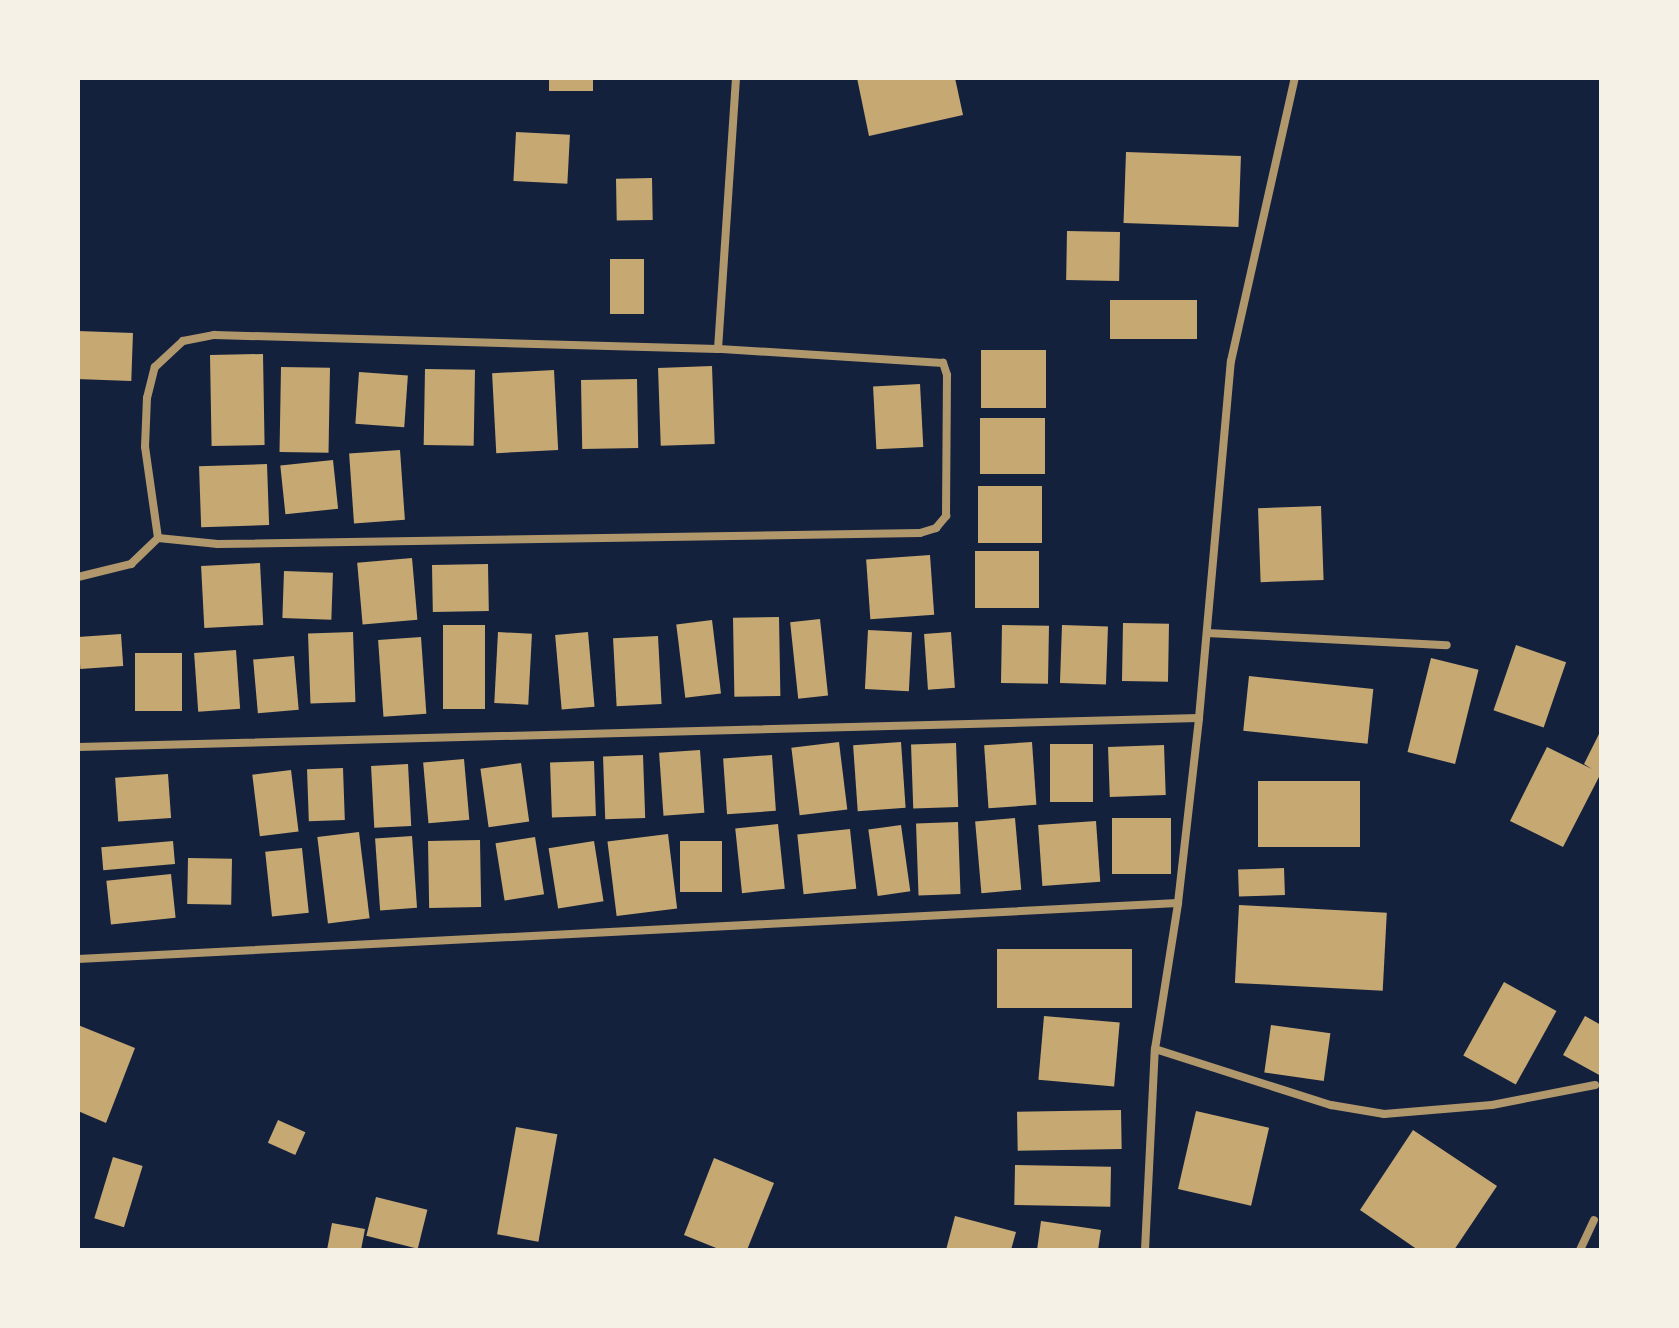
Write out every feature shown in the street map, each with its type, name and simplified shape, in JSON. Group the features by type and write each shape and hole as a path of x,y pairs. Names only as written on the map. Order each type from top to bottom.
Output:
{"street":[{"path":"718,349 736,78"},
{"path":"1145,1250 1155,1049 1178,903 1199,718 1231,361 1295,78"},
{"path":"78,577 131,564 158,538 218,544 920,533 936,528 946,516 947,375 943,363 718,349 214,335 183,341 155,367 147,398 145,447 158,538"},
{"path":"1207,633 1447,645"},
{"path":"78,747 1199,718"},
{"path":"78,959 1178,903"},
{"path":"1155,1049 1331,1105 1384,1114 1492,1105 1595,1085"},
{"path":"1580,1250 1594,1220"}],"building":[{"path":"549,78 593,78 593,91 549,91"},
{"path":"857,78 955,78 963,115 869,136"},
{"path":"516,132 570,135 567,184 513,181"},
{"path":"1126,152 1241,156 1238,227 1124,223"},
{"path":"652,178 653,220 617,221 616,179"},
{"path":"1067,231 1120,232 1119,281 1066,280"},
{"path":"610,259 644,259 644,314 610,314"},
{"path":"1110,300 1197,300 1197,339 1110,339"},
{"path":"78,331 133,333 131,381 78,379"},
{"path":"981,350 1046,350 1046,408 981,408"},
{"path":"263,354 265,445 212,446 210,355"},
{"path":"712,366 715,444 661,446 658,368"},
{"path":"281,367 330,368 329,453 280,452"},
{"path":"425,369 475,370 474,446 424,445"},
{"path":"554,370 558,450 496,453 492,373"},
{"path":"359,372 408,375 404,427 355,424"},
{"path":"637,379 638,448 582,449 581,380"},
{"path":"920,384 923,447 876,449 873,386"},
{"path":"980,418 1045,418 1045,474 980,474"},
{"path":"400,450 405,520 354,523 349,454"},
{"path":"333,460 338,509 285,514 280,466"},
{"path":"267,464 269,525 201,527 199,466"},
{"path":"978,486 1042,486 1042,543 978,543"},
{"path":"1321,506 1324,580 1261,582 1258,508"},
{"path":"975,551 1039,551 1039,608 975,608"},
{"path":"930,555 934,615 870,619 866,559"},
{"path":"412,558 417,620 363,625 357,563"},
{"path":"260,563 263,625 204,628 201,566"},
{"path":"488,564 489,611 433,612 432,565"},
{"path":"284,571 333,573 331,620 282,618"},
{"path":"779,617 780,696 734,697 733,618"},
{"path":"820,619 828,696 798,699 790,622"},
{"path":"712,620 721,693 685,698 676,624"},
{"path":"1123,623 1169,624 1168,682 1122,681"},
{"path":"443,625 485,625 485,709 443,709"},
{"path":"1002,625 1049,626 1048,684 1001,683"},
{"path":"1062,625 1108,627 1106,685 1060,683"},
{"path":"868,630 912,632 909,691 865,689"},
{"path":"353,632 355,702 310,704 308,634"},
{"path":"498,632 532,634 528,705 494,703"},
{"path":"588,632 595,707 562,710 555,635"},
{"path":"951,632 955,688 928,690 924,634"},
{"path":"121,634 123,666 80,669 78,637"},
{"path":"658,636 662,704 617,706 613,638"},
{"path":"421,637 426,714 383,717 378,640"},
{"path":"1516,645 1566,662 1544,727 1494,710"},
{"path":"236,650 240,709 198,712 194,653"},
{"path":"135,653 182,653 182,711 135,711"},
{"path":"294,656 299,710 258,713 253,660"},
{"path":"1431,658 1479,670 1455,764 1408,752"},
{"path":"1249,676 1373,689 1368,744 1243,731"},
{"path":"1601,730 1601,773 1563,847 1510,821 1547,747 1592,769 1584,764"},
{"path":"839,742 847,809 800,815 791,748"},
{"path":"901,742 906,808 858,811 853,745"},
{"path":"1032,742 1036,805 989,808 984,745"},
{"path":"956,743 958,807 913,809 911,745"},
{"path":"1050,744 1093,744 1093,802 1050,802"},
{"path":"1164,745 1166,795 1110,797 1108,747"},
{"path":"700,750 704,813 663,816 659,753"},
{"path":"643,755 645,818 605,819 603,756"},
{"path":"772,755 776,811 727,814 723,758"},
{"path":"464,759 469,820 428,823 423,763"},
{"path":"594,761 596,816 552,818 550,763"},
{"path":"521,763 529,821 489,827 480,769"},
{"path":"408,764 411,826 374,828 371,766"},
{"path":"343,768 345,820 309,821 307,769"},
{"path":"291,770 299,832 260,836 252,775"},
{"path":"168,774 171,818 118,822 115,778"},
{"path":"1258,781 1360,781 1360,847 1258,847"},
{"path":"1015,818 1021,890 981,893 975,821"},
{"path":"1112,818 1171,818 1171,874 1112,874"},
{"path":"1096,821 1100,882 1042,886 1038,825"},
{"path":"958,822 961,894 919,895 916,823"},
{"path":"778,824 785,889 742,893 735,828"},
{"path":"901,825 910,891 878,896 868,830"},
{"path":"850,829 856,889 804,894 797,835"},
{"path":"359,832 370,918 328,923 317,837"},
{"path":"668,834 677,908 617,916 607,841"},
{"path":"412,836 417,908 380,910 375,839"},
{"path":"535,837 544,894 505,901 495,843"},
{"path":"480,840 481,907 429,908 428,841"},
{"path":"173,841 175,864 103,870 101,847"},
{"path":"594,841 604,901 558,908 549,848"},
{"path":"680,841 722,841 722,892 680,892"},
{"path":"302,848 309,913 272,917 265,852"},
{"path":"188,858 232,859 231,905 187,904"},
{"path":"1284,868 1285,895 1239,897 1238,870"},
{"path":"171,874 176,918 111,925 106,881"},
{"path":"1239,905 1387,913 1383,991 1235,983"},
{"path":"997,949 1132,949 1132,1008 997,1008"},
{"path":"1504,982 1556,1011 1516,1085 1463,1055"},
{"path":"1044,1016 1120,1023 1114,1086 1038,1080"},
{"path":"1585,1016 1601,1025 1601,1076 1563,1055"},
{"path":"78,1025 135,1048 106,1123 78,1111"},
{"path":"1271,1025 1330,1033 1324,1081 1264,1073"},
{"path":"1121,1110 1122,1149 1018,1151 1017,1112"},
{"path":"1196,1111 1269,1128 1251,1206 1178,1189"},
{"path":"278,1120 305,1132 295,1155 268,1143"},
{"path":"516,1127 557,1134 538,1242 497,1234"},
{"path":"1413,1130 1497,1186 1454,1250 1418,1250 1360,1210"},
{"path":"113,1157 143,1166 124,1227 94,1218"},
{"path":"714,1158 774,1183 747,1250 721,1250 684,1235"},
{"path":"1015,1165 1111,1167 1110,1207 1014,1205"},
{"path":"376,1197 427,1210 418,1249 366,1236"},
{"path":"955,1216 1016,1232 1011,1250 946,1250"},
{"path":"1041,1221 1101,1230 1098,1250 1037,1250"},
{"path":"332,1223 365,1229 361,1250 327,1250"}]}
